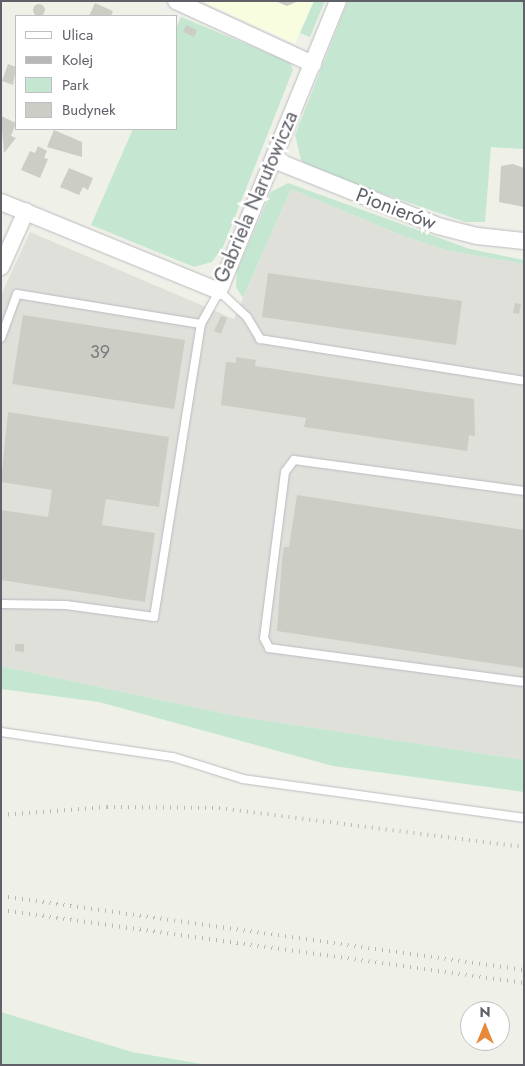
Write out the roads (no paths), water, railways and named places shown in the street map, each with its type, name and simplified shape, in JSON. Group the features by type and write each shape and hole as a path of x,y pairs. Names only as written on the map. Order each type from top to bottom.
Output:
{"street":[{"path":"176,1 312,64"},
{"name":"Gabriela Narutowicza","path":"1,202 219,291 338,1"},
{"name":"Pionierów","path":"274,160 438,226 477,236 524,241"},
{"path":"1,268 26,211"}],"lane":[{"path":"1,604 66,605 154,617 201,324 219,291 247,317 260,339 524,381"},
{"path":"1,338 17,294 201,324"},
{"path":"524,491 294,460 285,472 264,638 269,648 524,682"},
{"path":"1,732 173,757 243,779 524,818"}],"railway":[{"path":"1,815 107,807 219,808 524,847"},
{"path":"1,896 524,970"},
{"path":"1,910 524,983"}]}
